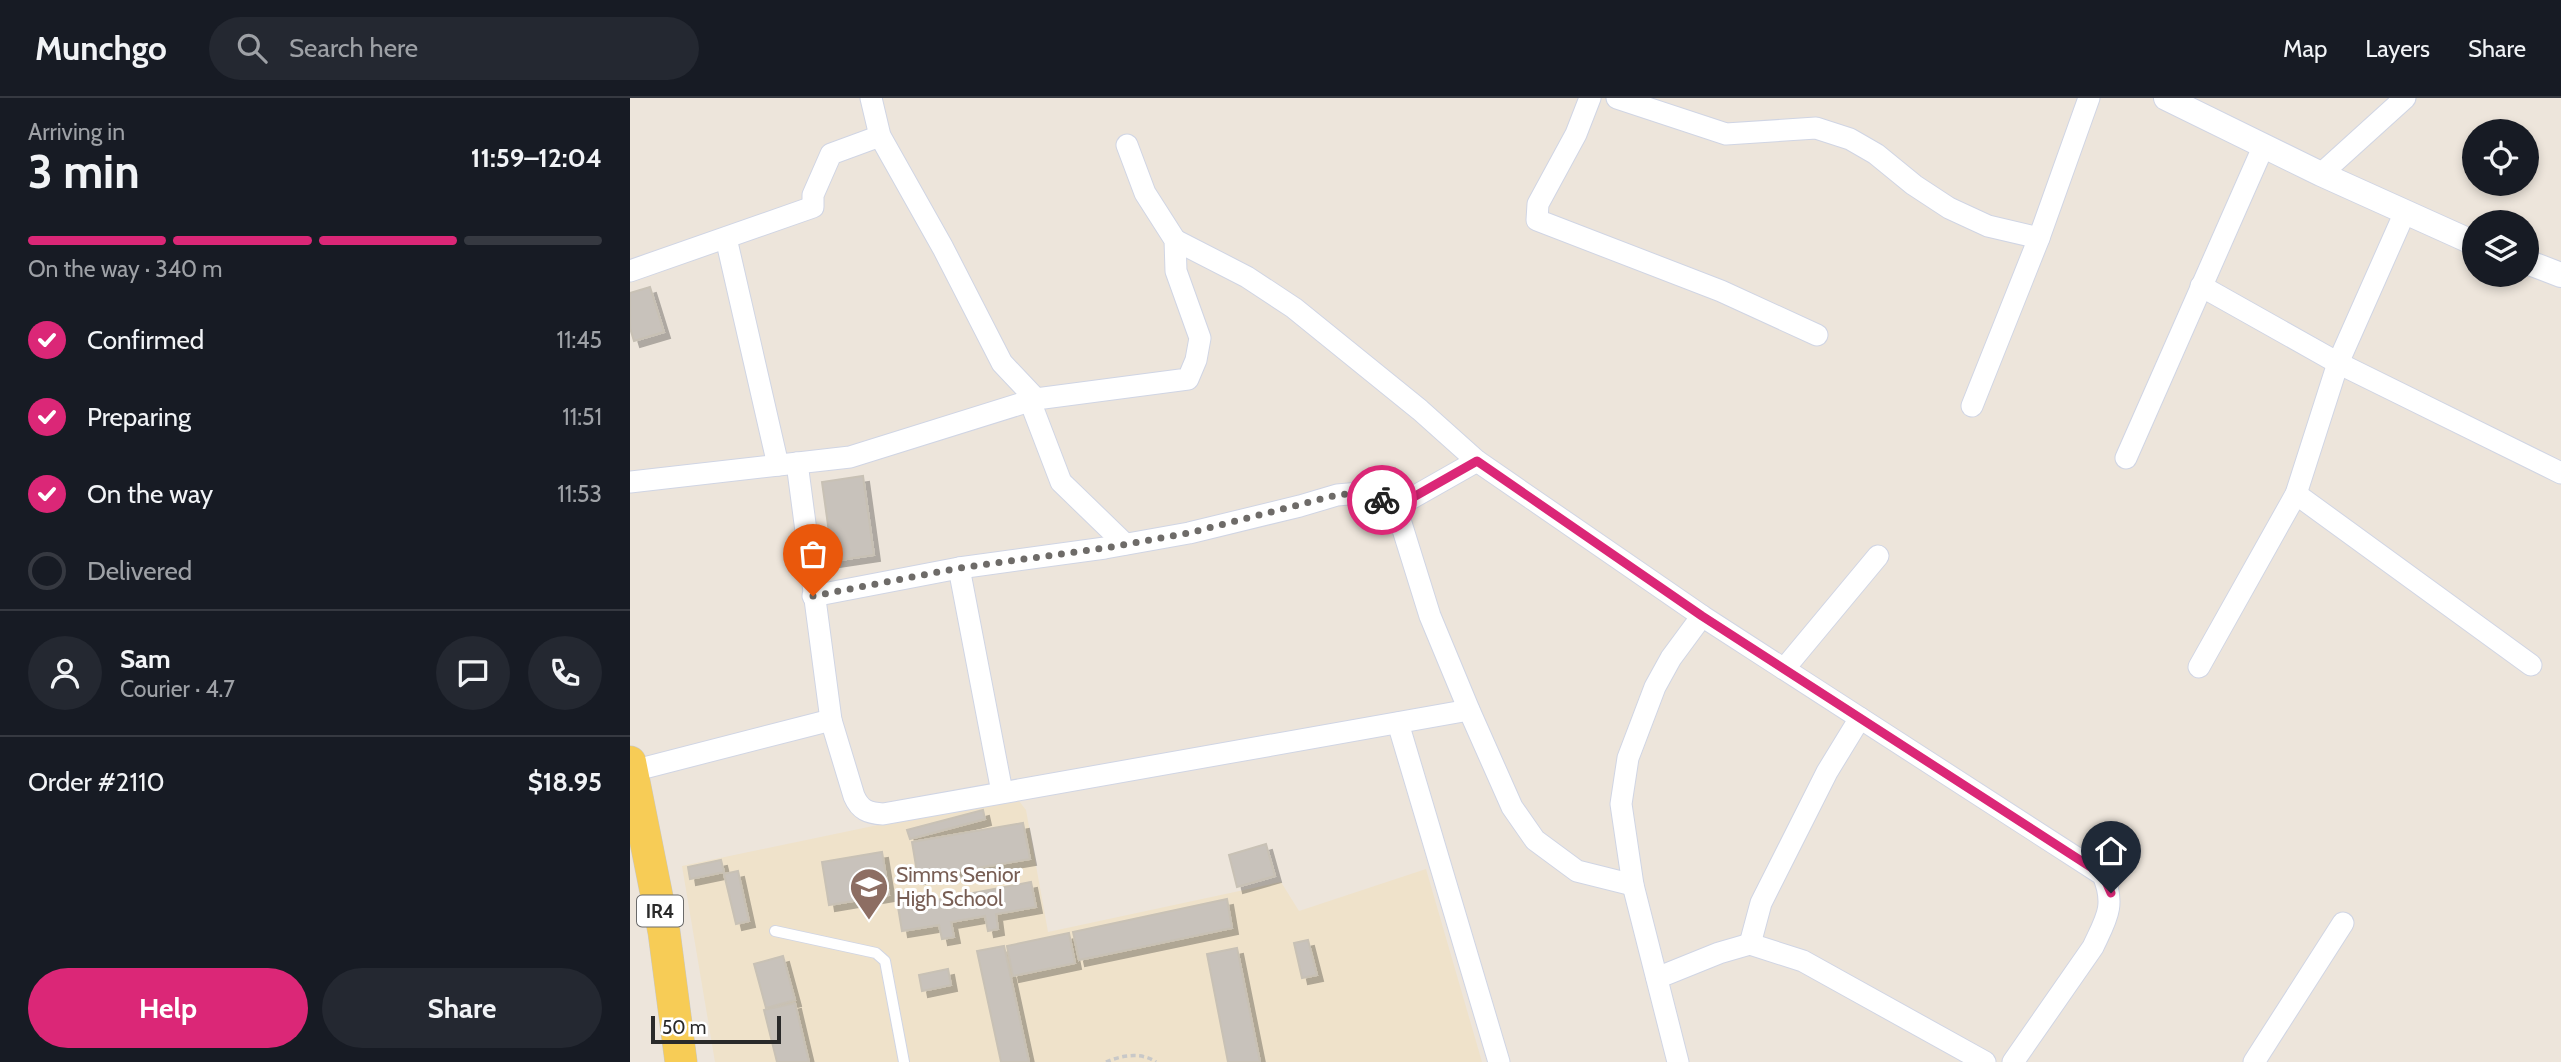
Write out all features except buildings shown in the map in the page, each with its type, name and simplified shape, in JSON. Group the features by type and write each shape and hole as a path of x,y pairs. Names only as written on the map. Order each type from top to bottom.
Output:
{"main road":[{"name":"IR4","path":"631,767 664,932 681,1062"}],"street":[{"path":"871,98 880,136 943,248 1002,363 1033,400 1061,482 1125,544"},
{"path":"1590,98 1576,134 1538,204 1537,220 1721,291 1817,335"},
{"path":"1617,98 1726,134 1816,128 1850,139 1876,154 1914,185 1950,208 1988,226 2039,239"},
{"path":"1972,406 2039,239 2089,98"},
{"path":"2166,98 2320,174 2462,238"},
{"path":"2320,174 2405,98"},
{"path":"630,271 813,207 814,195 831,154 880,136"},
{"path":"1126,145 1145,193 1175,240 1247,277 1294,308 1420,410 1477,461 1702,616 2103,875 2111,893 2110,907 2093,947 2013,1062"},
{"path":"2126,458 2264,145"},
{"path":"2199,667 2296,494 2337,363 2405,212"},
{"path":"726,238 788,464 813,596 831,720 854,796 858,805 870,813 883,814 1469,710"},
{"path":"630,482 849,457 1033,400 1188,379 1196,360 1200,338 1176,271 1175,240"},
{"path":"2539,267 2561,275"},
{"path":"2201,286 2337,363 2561,473"},
{"path":"1396,507 1477,461"},
{"path":"813,596 959,568 1189,533 1337,495 1360,493 1377,498 1396,507 1430,616 1512,807 1535,840 1577,871 1633,885"},
{"path":"2296,494 2531,664"},
{"path":"1784,669 1878,556"},
{"path":"959,568 1002,792"},
{"path":"1678,1062 1633,885 1621,804 1628,758 1655,687 1671,658 1702,616"},
{"path":"1750,944 1761,903 1827,772 1860,718"},
{"path":"631,767 831,720"},
{"path":"1398,723 1499,1062"},
{"path":"2254,1062 2343,923"},
{"path":"1657,978 1719,953 1750,944 1803,961 1985,1062"}],"lane":[{"path":"775,931 876,953 885,961 904,1062"}],"path":[{"path":"1106,1062 1120,1056 1148,1056 1156,1062"}],"shaded area":[{"name":"Simms Senior High School","path":"1007,798 1019,801 1026,810 1048,932 1281,882 1299,911 1426,869 1482,1062 715,1062 682,866"}],"way so far":[{"path":"813,596 959,568 1105,548 1189,533 1337,495 1360,493 1382,500"}],"place":[{"name":"Simms Senior High School","path":"869,921"}],"route":[{"path":"1382,500 1396,507 1477,461 1702,616 2103,875 2111,893"}]}
